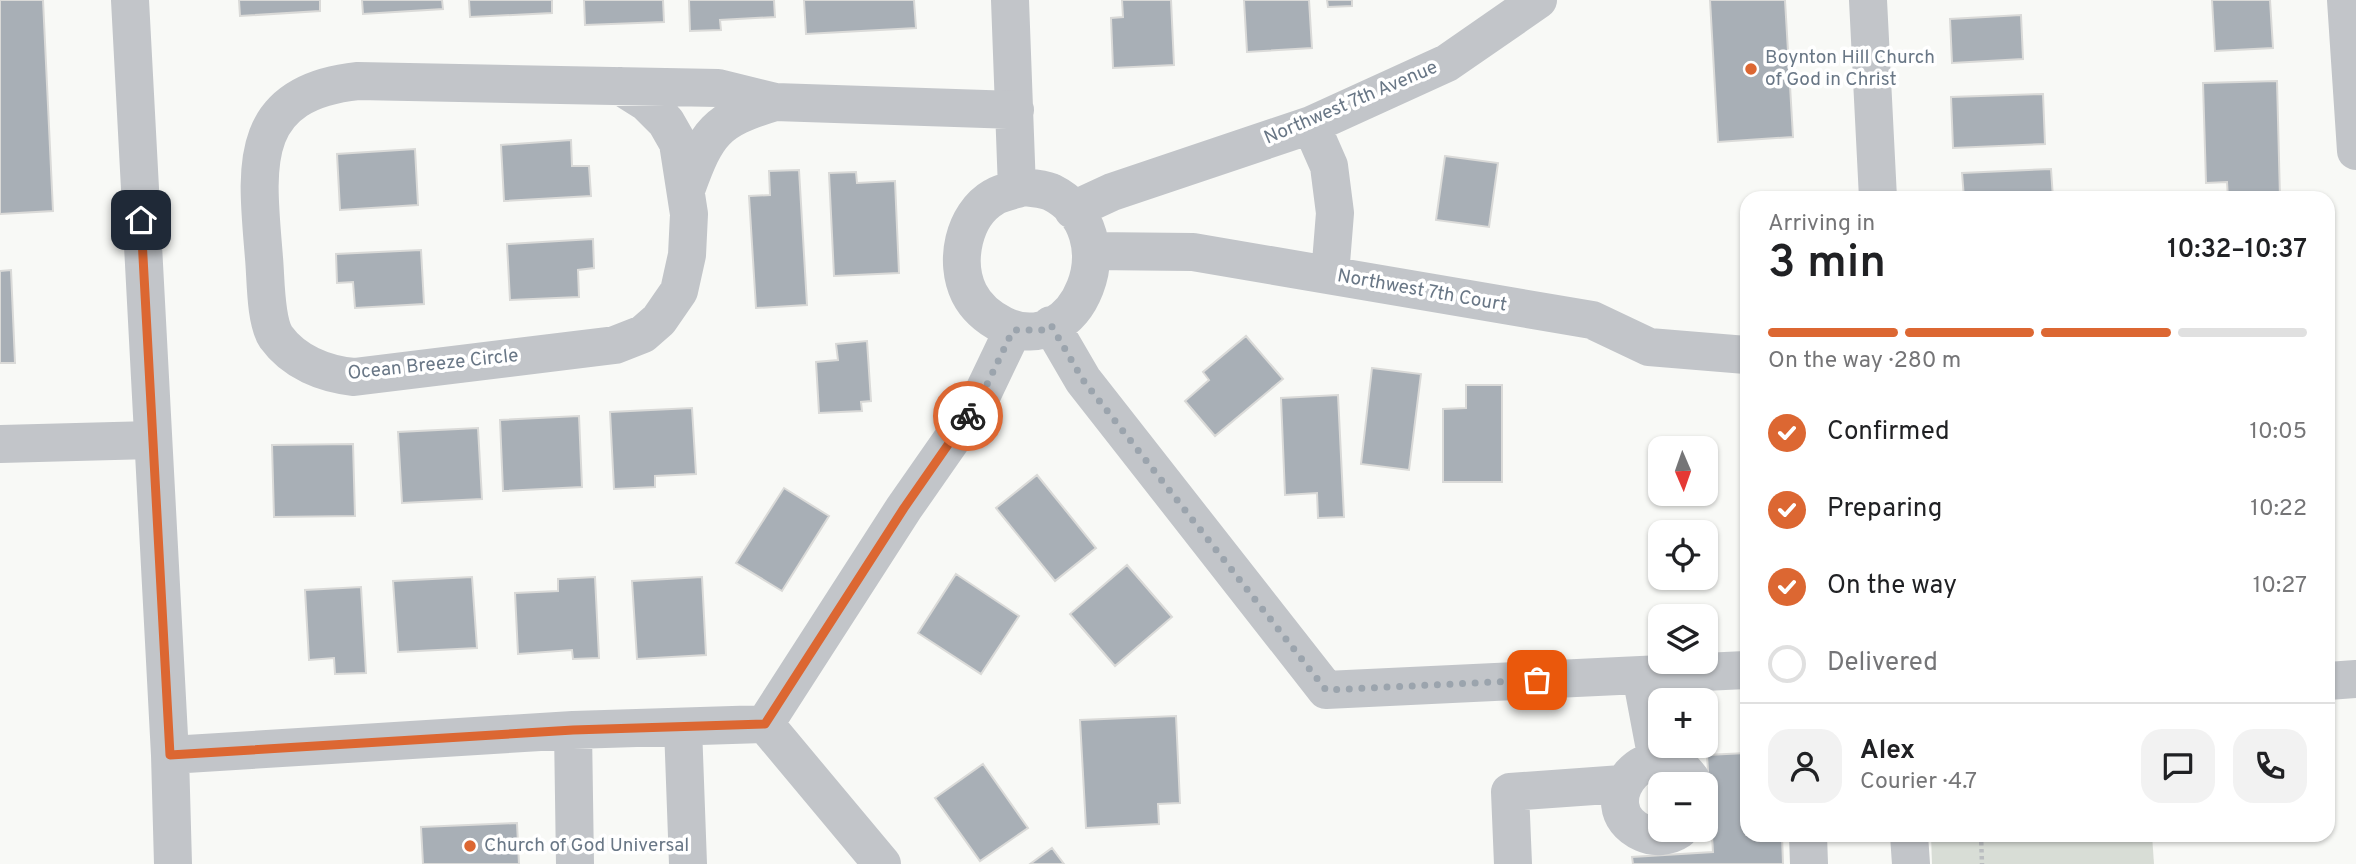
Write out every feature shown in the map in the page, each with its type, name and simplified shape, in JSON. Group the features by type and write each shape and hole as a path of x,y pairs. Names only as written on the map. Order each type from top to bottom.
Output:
{"street":[{"path":"130,0 170,755 173,864"},
{"path":"1010,0 1017,189"},
{"name":"Northwest 7th Avenue","path":"1073,210 1112,192 1311,125 1447,63 1538,0"},
{"path":"1868,0 1878,191"},
{"path":"2346,0 2356,141"},
{"name":"Ocean Breeze Circle","path":"620,86 647,103 666,122 678,142 689,214 687,255 679,291 659,320 643,334 615,345 354,377 333,375 307,363 289,353 274,334 268,310 259,188 261,155 268,131 284,110 303,95 332,83 358,81 620,86 718,88 775,102 1015,110"},
{"name":"Ocean Breeze Circle","path":"686,190 698,157 713,132 736,116 775,102"},
{"path":"1311,125 1329,166 1335,213 1330,275"},
{"path":"1024,187 1048,191 1067,202 1073,210 1083,222 1091,251 1090,277 1084,293 1065,318 1042,330 1013,330 991,320 968,291 963,272 962,250 970,222 982,206 995,196 1024,187"},
{"name":"Northwest 7th Court","path":"1091,251 1193,252 1591,320 1649,346 1740,354"},
{"path":"1051,325 1083,380 1326,690 1740,670"},
{"path":"765,724 904,508 980,399 1013,330"},
{"path":"0,444 152,440"},
{"path":"1641,675 1657,760"},
{"path":"2335,680 2356,679"},
{"path":"170,755 573,730 765,724"},
{"path":"765,724 883,864"},
{"path":"683,727 688,864"},
{"path":"573,730 575,864"},
{"path":"1648,835 1631,826 1623,814 1620,799 1622,784 1636,767 1657,760 1672,763 1686,772"},
{"path":"1513,864 1510,792 1622,784"},
{"path":"1808,842 1809,864"},
{"path":"1909,842 1910,864"}],"path":[{"path":"1981,842 1982,864"}],"shaded area":[{"path":"1931,842 2152,842 2154,864 1932,864"}],"building":[{"path":"0,0 43,0 53,211 0,214"},
{"path":"239,0 320,0 320,11 240,16"},
{"path":"362,0 442,0 443,9 363,14"},
{"path":"469,0 552,0 552,13 470,17"},
{"path":"584,0 663,0 664,22 585,25"},
{"path":"689,0 774,0 775,17 720,20 721,30 690,31"},
{"path":"804,0 914,0 916,28 806,34"},
{"path":"1122,0 1171,0 1174,65 1113,68 1111,18 1123,17"},
{"path":"1244,0 1309,0 1312,48 1247,52"},
{"path":"1327,0 1352,0 1352,6 1328,7"},
{"name":"Boynton Hill Church of God in Christ","path":"1710,0 1785,0 1793,137 1718,142"},
{"path":"2212,0 2270,0 2273,48 2215,51"},
{"path":"2021,15 2023,59 1952,63 1950,19"},
{"path":"2277,81 2280,191 2228,191 2227,182 2206,183 2203,83"},
{"path":"2043,94 2045,144 1953,148 1951,97"},
{"path":"571,140 572,166 589,166 591,196 504,201 501,145"},
{"path":"415,149 418,205 340,210 337,154"},
{"path":"1445,156 1498,163 1489,227 1436,220"},
{"path":"2051,169 2053,191 1963,191 1962,173"},
{"path":"799,170 807,305 756,308 749,196 770,195 769,171"},
{"path":"856,172 857,183 895,181 899,273 834,276 829,173"},
{"path":"593,239 594,268 578,270 579,297 510,300 507,244"},
{"path":"421,250 424,304 355,308 353,282 337,283 336,254"},
{"path":"11,270 15,363 0,363 0,271"},
{"path":"1246,336 1283,379 1215,436 1185,401 1209,380 1203,372"},
{"path":"867,341 871,401 861,402 862,411 819,413 816,362 838,360 836,344"},
{"path":"1372,368 1421,374 1409,470 1361,464"},
{"path":"1466,385 1502,385 1502,482 1443,482 1443,409 1466,408"},
{"path":"1338,395 1344,517 1318,518 1317,493 1285,495 1281,398"},
{"path":"692,408 696,474 655,476 655,487 614,489 610,412"},
{"path":"579,416 582,487 503,491 500,420"},
{"path":"478,428 482,499 402,503 398,432"},
{"path":"353,444 355,516 274,517 272,445"},
{"path":"1037,475 1096,548 1055,581 996,508"},
{"path":"784,488 829,516 782,591 736,563"},
{"path":"1127,565 1172,617 1115,666 1070,614"},
{"path":"956,574 1019,616 981,674 918,633"},
{"path":"472,577 477,648 398,652 393,581"},
{"path":"595,577 599,658 573,659 572,650 518,654 515,593 558,591 558,579"},
{"path":"702,577 706,655 637,659 632,581"},
{"path":"361,587 366,673 335,674 334,658 309,660 305,590"},
{"path":"1176,716 1180,803 1158,804 1159,824 1086,828 1080,720"},
{"path":"1740,753 1740,842 1782,842 1783,864 1633,864 1632,857 1713,852 1712,842 1718,842 1718,772 1708,772 1707,758"},
{"path":"983,764 1028,828 980,861 935,798"},
{"name":"Church of God Universal","path":"517,823 519,864 423,864 421,827"},
{"path":"1052,848 1064,864 1030,864"}],"way so far":[{"path":"968,416 980,399 1013,330 1042,330 1051,325 1083,380 1326,690 1537,680"}],"place":[{"name":"Boynton Hill Church of God in Christ","path":"1751,69"},
{"name":"Church of God Universal","path":"470,846"}],"route":[{"path":"141,220 170,755 573,730 765,724 904,508 968,416"}]}
